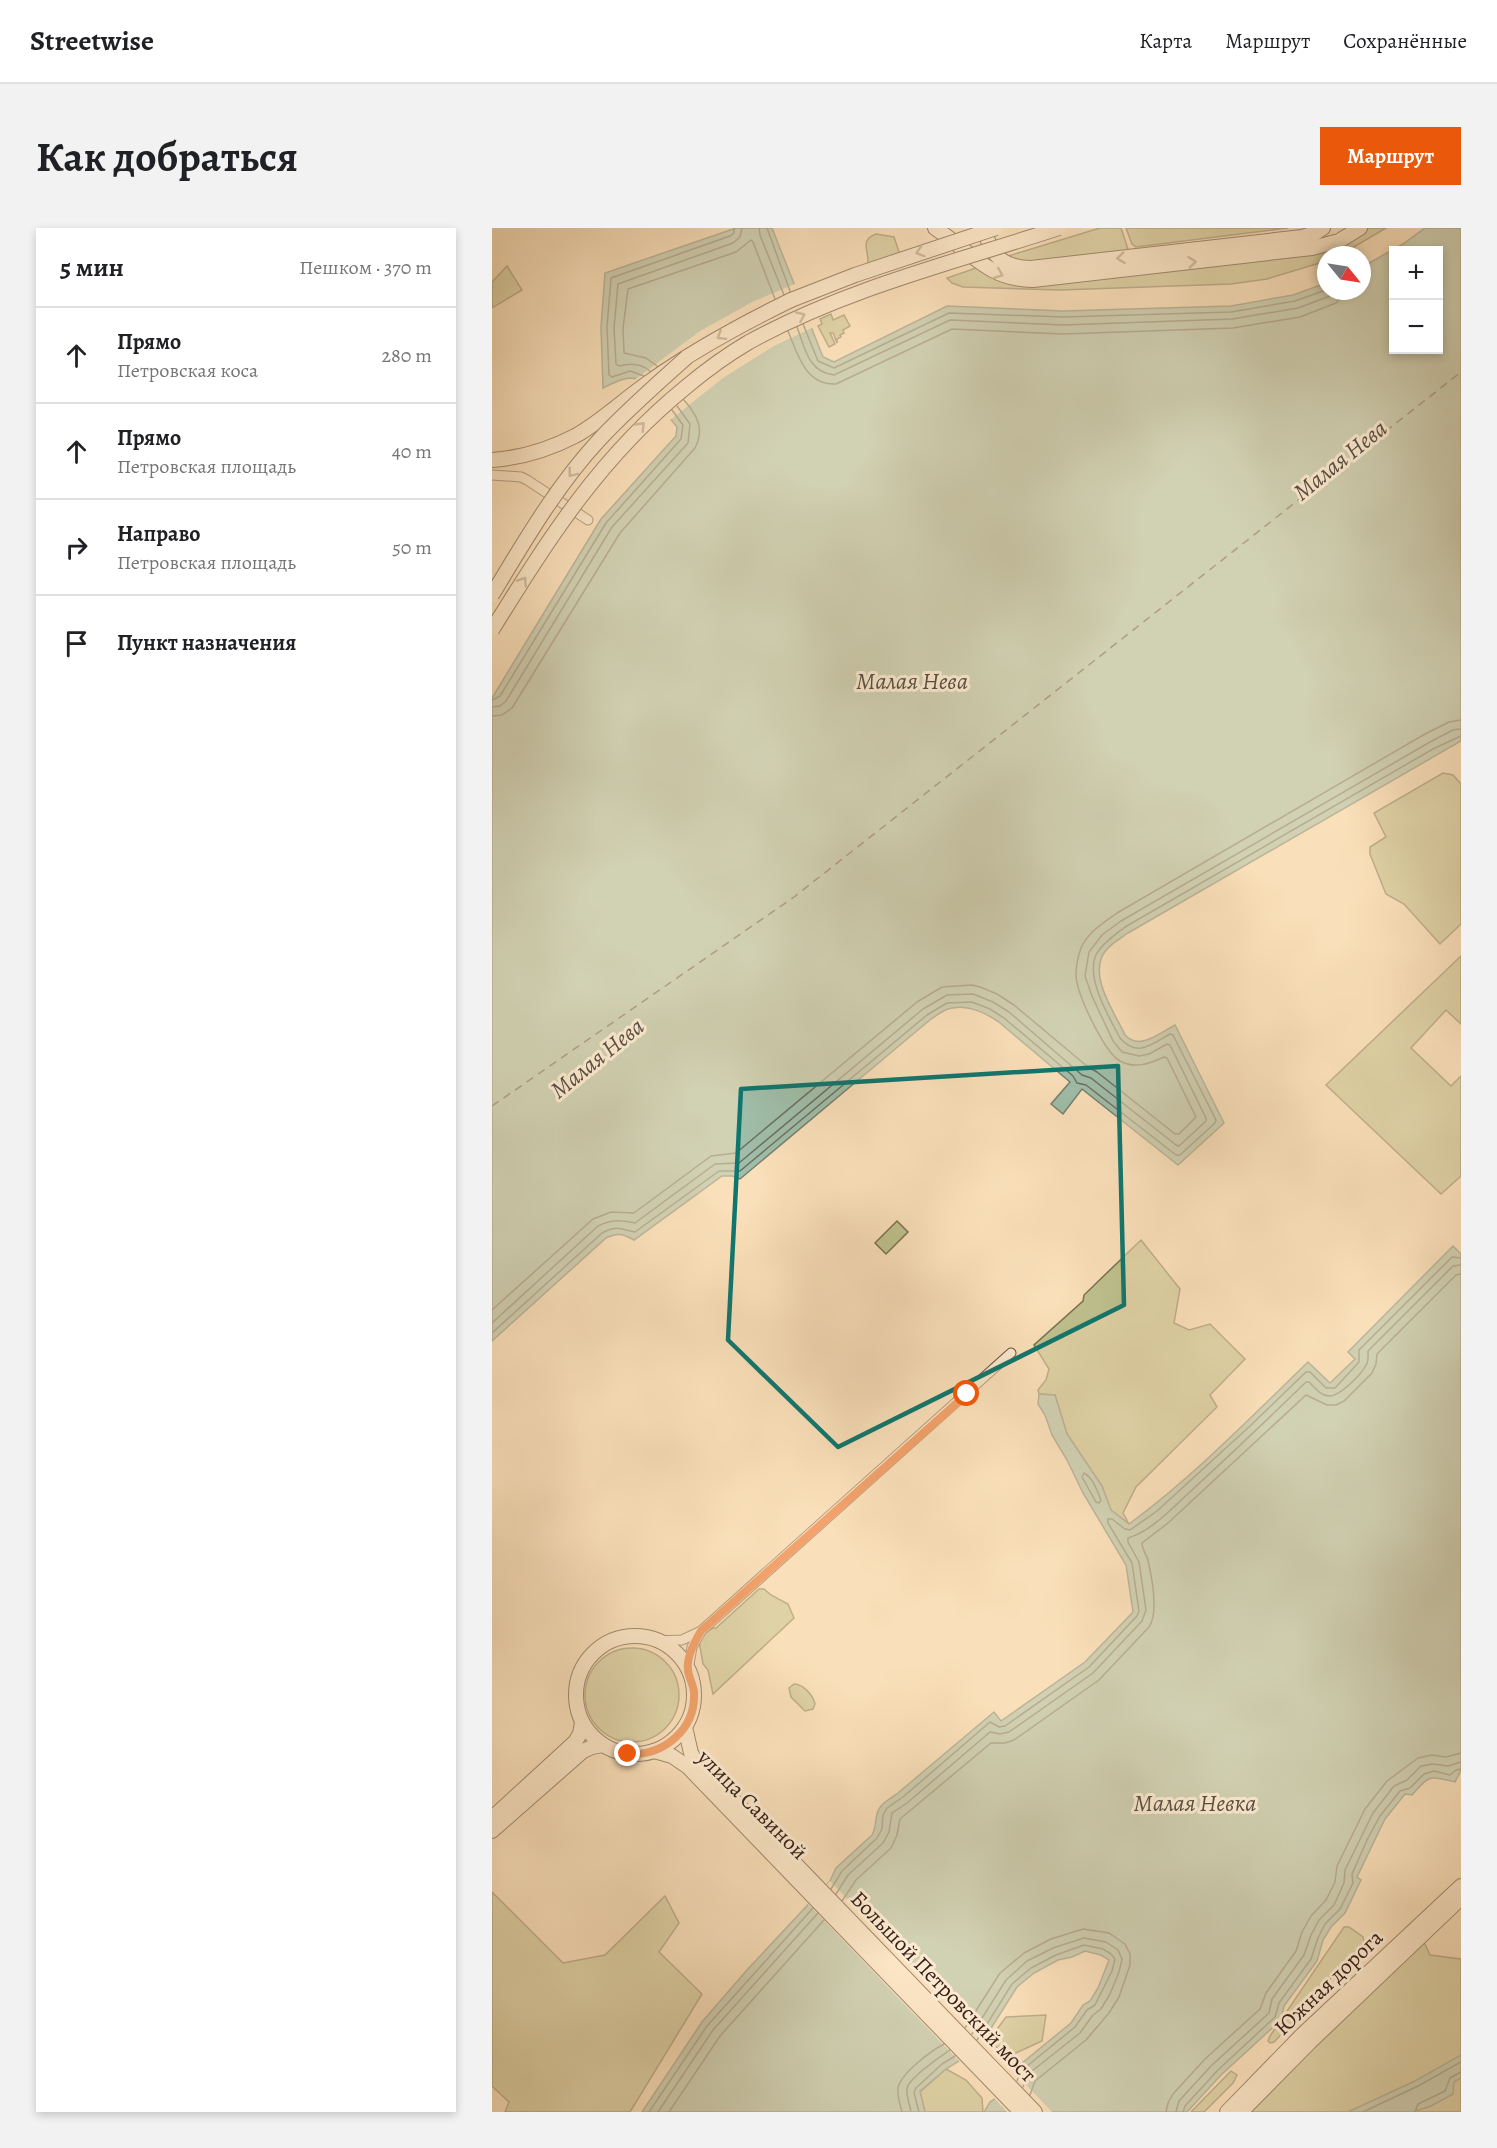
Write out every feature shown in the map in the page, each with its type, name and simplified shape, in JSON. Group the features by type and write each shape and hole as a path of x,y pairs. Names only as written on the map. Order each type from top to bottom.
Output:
{"main road":[{"path":"935,228 990,270 1018,280 1312,248 1339,241 1360,228"},
{"path":"984,228 988,244 995,256 1010,265 1032,268 1302,237 1323,228"},
{"path":"492,460 535,452 575,436 648,382 687,357 737,326 791,300 855,274 996,228"},
{"path":"492,630 577,500 614,455 656,411 703,373 747,344 798,317 861,292 1059,228"},
{"path":"492,595 561,488 598,440 687,357"},
{"path":"641,1637 658,1641 675,1652 688,1670 694,1698 691,1713 685,1727 671,1742 654,1751 628,1754 603,1745 591,1735 582,1722 576,1705 576,1687 581,1670 592,1655 606,1644 623,1638 641,1637"},
{"path":"492,1818 575,1742 580,1734 582,1722"},
{"name":"улица Савиной","path":"685,1727 695,1760 818,1893"},
{"path":"492,1831 583,1751 603,1745"},
{"name":"улица Савиной","path":"654,1751 682,1761 818,1893"},
{"name":"Южная дорога","path":"1227,2112 1303,2034 1461,1886"},
{"name":"Большой Петровский мост","path":"818,1893 1021,2112"},
{"name":"Большой Петровский мост","path":"818,1893 1035,2112"},
{"name":"Южная дорога","path":"1241,2112 1310,2042 1461,1898"}],"street":[{"path":"492,475 520,477 527,480 588,520"},
{"path":"658,1641 682,1640 701,1631 1011,1353"},
{"path":"688,1670 692,1647 701,1631"}],"highlighted area":[{"path":"1118,1066 1124,1305 838,1447 728,1340 741,1089"}],"green space":[{"path":"1100,228 1121,228 1129,252 1031,264 1005,257"},
{"path":"1126,228 1288,228 1136,247 1132,244"},
{"path":"1367,228 1386,228 1356,246 1317,246 1317,264 1267,279 1231,284 1060,290 963,287 952,283 947,278 979,267 1354,238"},
{"path":"876,234 894,237 903,264 867,271 866,242"},
{"path":"507,266 522,290 492,308 492,282"},
{"path":"831,314 833,320 844,315 850,326 843,330 844,333 837,339 837,343 833,333 830,333 835,344 829,347 818,326 822,324 820,319"},
{"path":"1443,773 1453,775 1461,784 1461,924 1440,944 1404,904 1386,894 1370,854 1370,847 1386,837 1374,813"},
{"path":"1461,956 1461,1024 1446,1010 1411,1048 1451,1086 1461,1076 1461,1176 1441,1194 1326,1085"},
{"path":"897,1221 908,1232 886,1254 875,1243"},
{"path":"1141,1240 1180,1289 1174,1323 1189,1330 1210,1324 1245,1359 1210,1395 1217,1407 1136,1487 1123,1513 1129,1524 1111,1510 1102,1486 1067,1434 1055,1395 1039,1394 1038,1390 1046,1380 1049,1369 1034,1345 1083,1301 1084,1295"},
{"path":"759,1589 764,1589 788,1604 794,1618 713,1694 708,1670 703,1664 699,1641 701,1636 716,1628"},
{"path":"623,1648 641,1648 666,1661 676,1677 679,1695 676,1713 666,1729 641,1742 623,1742 598,1729 585,1704 585,1686 598,1661"},
{"path":"794,1684 801,1686 810,1694 815,1704 813,1709 805,1711 791,1697 789,1688"},
{"path":"492,1892 563,1963 605,1955 665,1896 679,1923 659,1952 702,1994 630,2112 505,2112 509,2102 492,2086"},
{"path":"1344,1927 1349,1927 1363,1937 1364,1942 1346,1966 1331,1978 1313,2001 1274,2042 1270,2043 1268,2041 1272,2034"},
{"path":"1424,1942 1430,1955 1461,1959 1461,2112 1248,2112 1411,1951"},
{"path":"1046,2015 1042,2041 1007,2057 989,2040 1006,2017"},
{"path":"946,2069 966,2080 982,2098 983,2112 925,2112 920,2092"},
{"path":"1231,2071 1237,2075 1233,2083 1204,2112 1191,2112"}],"water":[{"name":"Малая Нева","path":"736,228 772,228 823,357 834,362 947,306 1063,311 1231,306 1293,295 1317,286 1317,300 1371,300 1371,262 1389,252 1389,354 1443,354 1443,246 1399,246 1425,228 1461,228 1461,741 1128,933 1112,944 1103,955 1099,968 1102,988 1125,1035 1137,1041 1143,1041 1175,1025 1224,1123 1178,1165 1082,1089 1063,1114 1051,1104 1070,1082 988,1015 969,1008 955,1007 931,1019 740,1179 722,1176 634,1240 620,1234 606,1238 492,1341 492,698 601,519 676,436 677,427 638,379 624,379 603,388 601,327 605,273"},
{"name":"Малая Невка","path":"1453,1246 1461,1254 1461,1770 1455,1782 1430,1778 1412,1795 1405,1794 1385,1819 1357,1877 1361,1880 1345,1913 1331,1927 1323,1940 1317,1961 1284,2006 1281,2020 1221,2075 1187,2112 984,2112 990,2102 1007,2091 1016,2068 1071,2023 1083,2005 1090,2001 1109,1960 1101,1955 1085,1951 1058,1960 1034,1973 1017,1987 978,2049 946,2069 920,2091 925,2112 642,2112 702,2022 830,1881 836,1868 872,1835 878,1810 883,1804 994,1712 1001,1721 1085,1662 1133,1612 1126,1565 1052,1435 1045,1415 1038,1404 1039,1394 1055,1395 1067,1434 1102,1486 1111,1510 1129,1524 1198,1467 1308,1362 1330,1383 1355,1359 1348,1352"},
{"path":"1461,2055 1461,2078 1454,2082 1453,2094 1431,2106 1413,2112 1348,2112 1415,2081"}],"pier":[{"path":"797,283 814,327 774,346 723,378 669,421 637,382 633,381 700,331 752,302"},
{"path":"830,1881 986,2043 980,2052 961,2063 808,1904"},
{"path":"1012,2070 1052,2112 1007,2112 993,2097 1005,2089"}],"ferry route":[{"path":"492,1106 794,897 1461,372"}],"route":[{"path":"628,1754 649,1753 663,1747 679,1735 685,1727 694,1698 688,1670 692,1647 701,1631 967,1394"}]}
